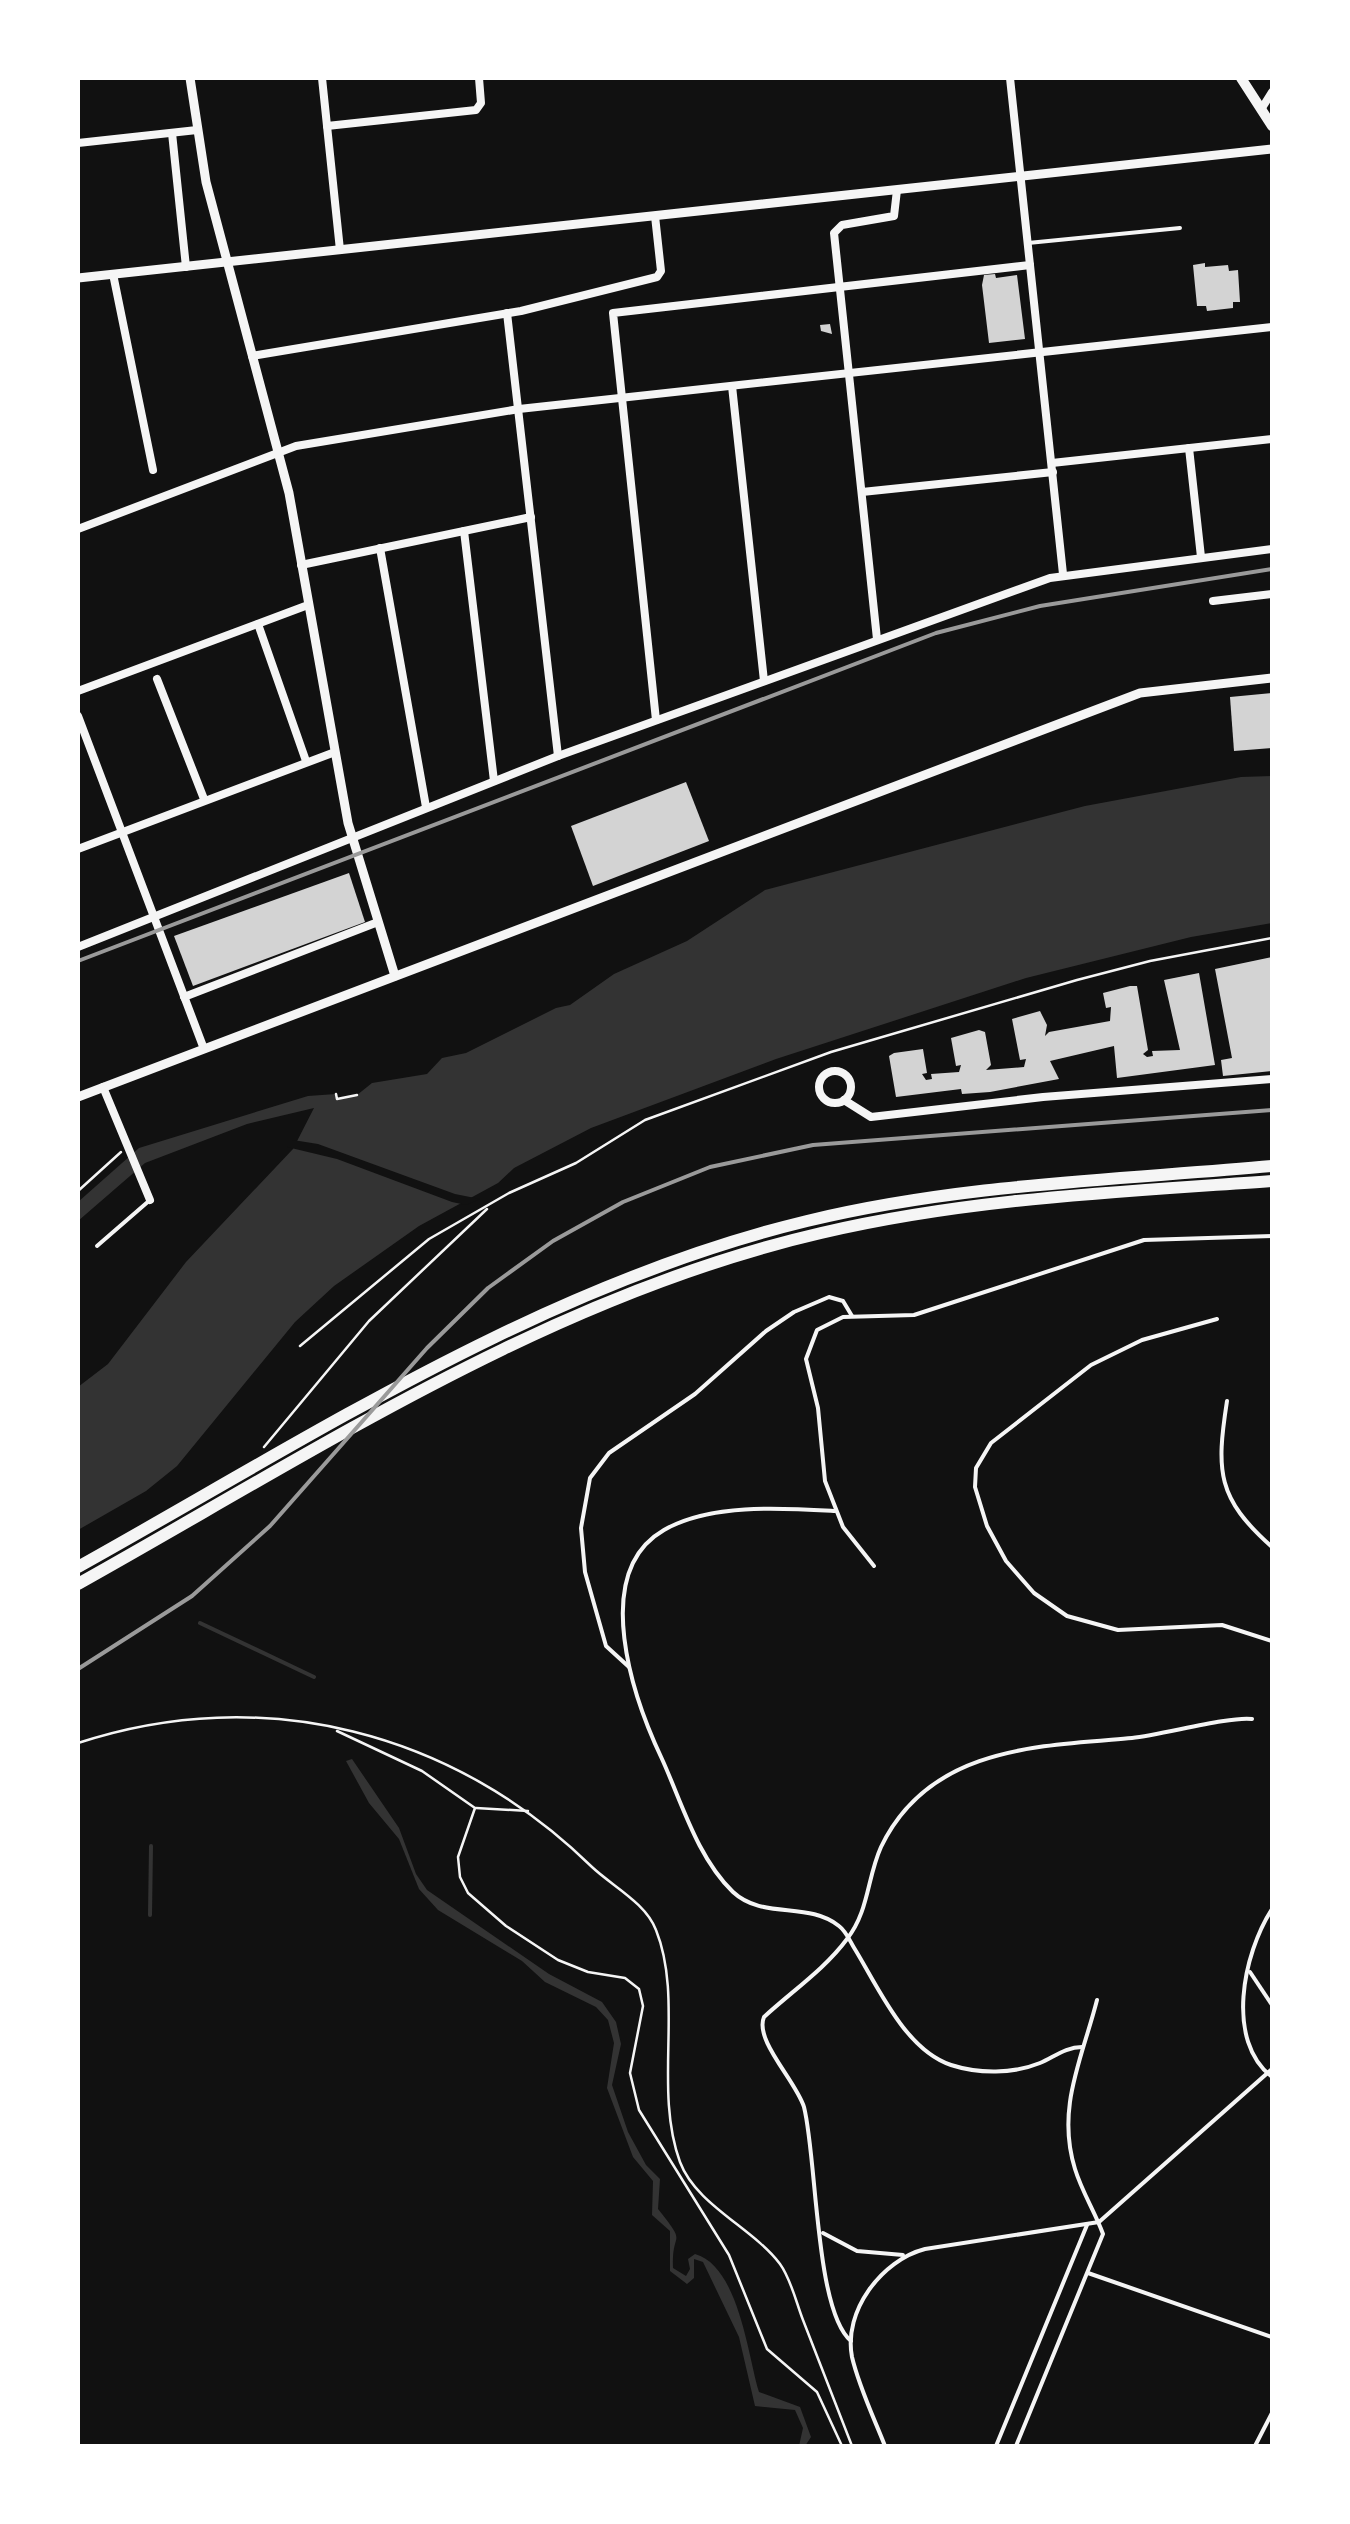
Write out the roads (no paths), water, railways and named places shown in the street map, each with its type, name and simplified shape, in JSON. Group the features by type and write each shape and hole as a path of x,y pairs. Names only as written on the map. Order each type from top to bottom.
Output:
{"highway":[{"path":"78,1567 465,1352 647,1270 806,1221 992,1188 1272,1166"},
{"path":"78,1584 472,1365 660,1282 820,1233 1004,1202 1272,1181"}],"main road":[{"path":"1240,78 1272,126"}],"street":[{"path":"190,78 206,182 278,452 352,839 395,976"},
{"path":"322,78 340,250"},
{"path":"327,126 480,108 479,78"},
{"path":"1010,78 1063,574"},
{"path":"1262,108 1272,92"},
{"path":"78,143 197,130"},
{"path":"172,133 186,267"},
{"path":"78,278 1272,149"},
{"path":"878,639 836,228 894,216 898,211 897,190"},
{"path":"252,356 508,313 660,275 655,216"},
{"path":"656,720 613,312 1030,265"},
{"path":"112,274 153,470"},
{"path":"508,313 558,756"},
{"path":"78,529 278,452 519,409 1272,327"},
{"path":"732,386 764,681"},
{"path":"862,492 1272,439"},
{"path":"1190,448 1201,557"},
{"path":"301,564 531,517"},
{"path":"464,531 494,780"},
{"path":"380,548 426,807"},
{"path":"78,947 494,780 1063,574 1272,549"},
{"path":"1213,602 1272,594"},
{"path":"78,691 308,605"},
{"path":"258,624 306,761"},
{"path":"78,1097 1140,694 1272,678"},
{"path":"158,679 204,799"},
{"path":"78,716 204,1049"},
{"path":"78,849 335,752"},
{"path":"184,998 378,922"},
{"path":"844,1100 851,1087 848,1078 840,1072 826,1074 820,1083 821,1094 834,1103 844,1100 871,1117 1059,1095 1272,1079"},
{"path":"103,1087 124,1152 150,1200"}],"lane":[{"path":"1028,243 1180,228"},
{"path":"97,1246 150,1200"},
{"path":"874,1566 854,1544 835,1511 822,1464 818,1408 806,1359 817,1330 852,1316 914,1315 1144,1240 1272,1236"},
{"path":"630,1668 606,1646 585,1572 582,1512 595,1469 794,1312 829,1297 843,1301 852,1316"},
{"path":"1217,1320 1152,1337 1101,1358 997,1436 980,1459 975,1477 977,1498 996,1545 1034,1594 1086,1624 1127,1630 1212,1624 1272,1641"},
{"path":"1226,1401 1220,1459 1224,1489 1239,1515 1272,1547"},
{"path":"835,1511 722,1514 677,1523 655,1535 638,1553 626,1586 630,1668 644,1724 684,1814 724,1881 753,1906 824,1918 840,1926 911,2035 936,2058 965,2068 1008,2070 1082,2047"},
{"path":"851,2341 842,2332 833,2309 804,2107 796,2084 760,2027 764,2017 849,1938 866,1904 878,1856 892,1830 928,1789 972,1760 1017,1748 1171,1733 1252,1719"},
{"path":"822,2232 857,2251 904,2255 1099,2222 1271,2074 1252,2057 1246,2042 1244,2016 1258,1937 1272,1909"},
{"path":"1250,1972 1272,2004"},
{"path":"1016,2446 1103,2234 1078,2180 1068,2139 1070,2091 1097,2000"},
{"path":"996,2446 1087,2225"},
{"path":"885,2446 855,2366 851,2341 869,2291 904,2255"},
{"path":"1088,2272 1272,2337"},
{"path":"1255,2446 1272,2412"}],"waterway":[{"path":"200,1623 314,1677"},
{"path":"150,1915 151,1846"}],"railway":[{"path":"78,961 936,633 1040,606 1272,569"},
{"path":"78,1669 192,1596 270,1526 427,1348 488,1288 553,1241 623,1202 710,1167 813,1145 1272,1110"}]}
